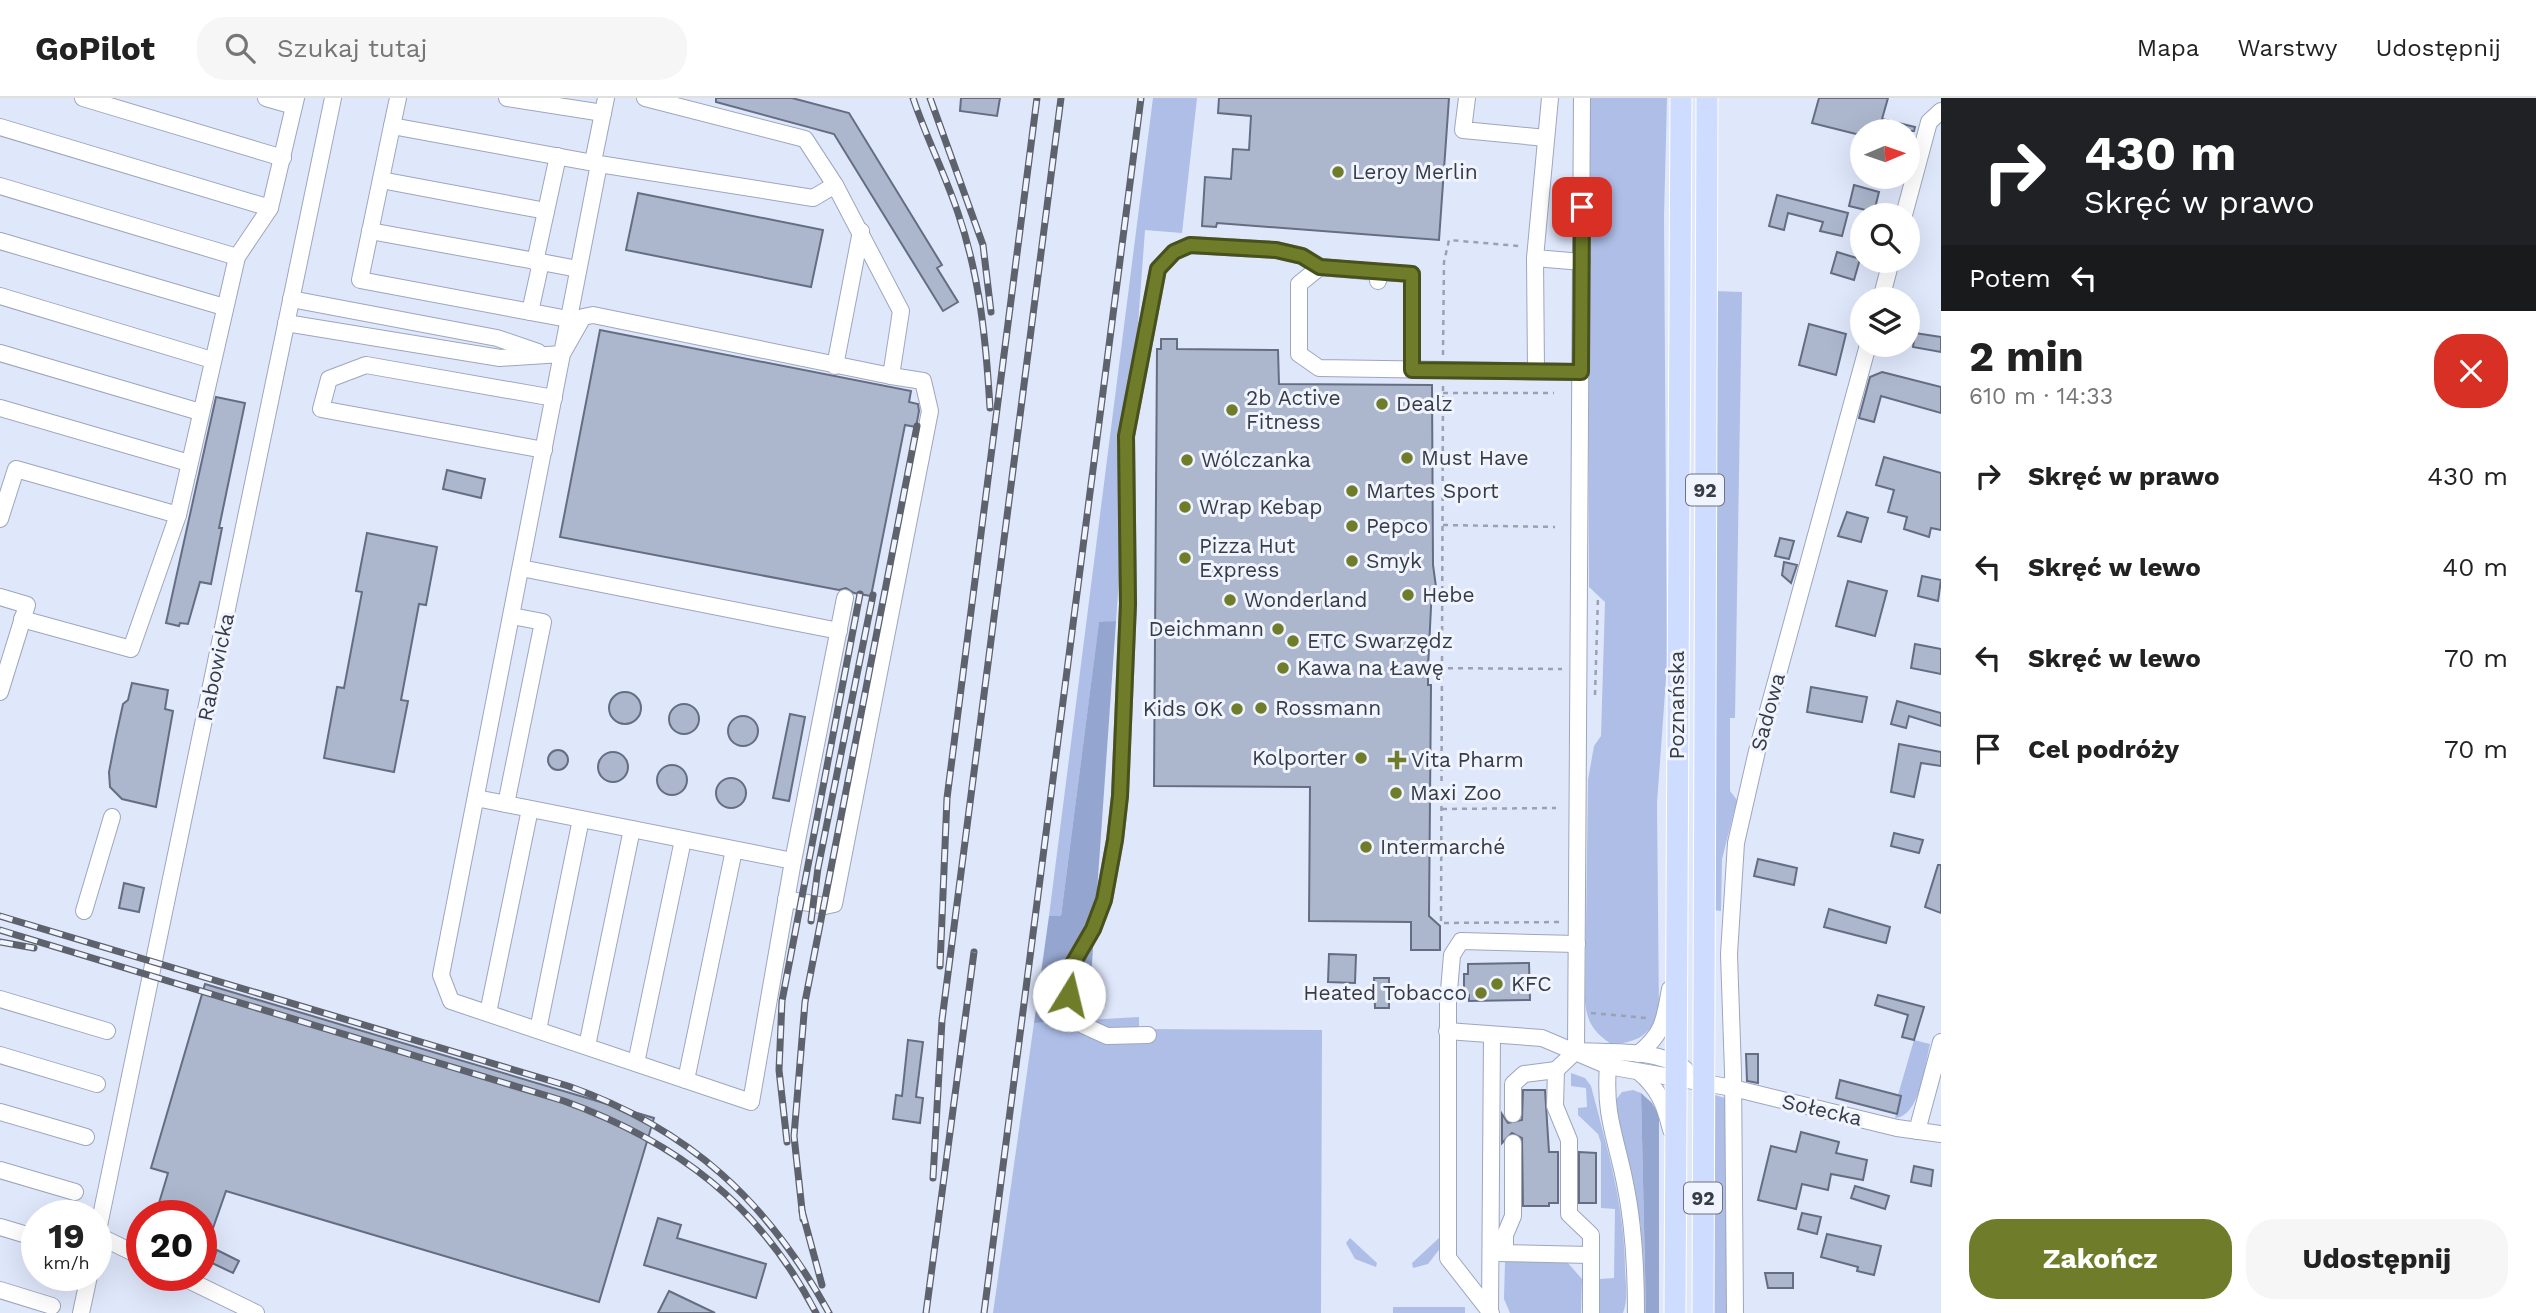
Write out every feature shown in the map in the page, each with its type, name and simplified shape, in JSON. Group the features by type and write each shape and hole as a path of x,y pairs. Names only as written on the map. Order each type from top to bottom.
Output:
{"main road":[{"name":"Poznańska","path":"1675,1313 1681,98"},
{"name":"Poznańska","path":"1703,1313 1707,98"}],"street":[{"path":"83,98 284,158"},
{"path":"22,619 131,649 177,515 237,257 270,208 284,158 295,102 266,98"},
{"name":"Rabowicka","path":"105,1200 333,98"},
{"path":"398,98 360,280 568,319"},
{"path":"507,98 604,106 554,398 441,975 451,1001 751,1102 786,898 845,598"},
{"path":"645,98 805,139 861,231 901,310 891,376"},
{"path":"1467,98 1463,130 1546,138"},
{"path":"1536,371 1536,253 1550,98"},
{"path":"1513,1114 1513,1084 1524,1074 1556,1070 1576,1051 1582,98"},
{"path":"1906,203 1929,121 1941,111"},
{"path":"392,126 813,198 835,185"},
{"path":"0,127 270,208"},
{"path":"530,312 558,156"},
{"path":"381,180 546,211"},
{"path":"0,186 237,257"},
{"path":"370,230 578,269"},
{"path":"835,366 861,231"},
{"path":"0,241 224,307"},
{"path":"1148,1035 1107,1036 1083,1025 1069,995 1071,967 1093,929 1104,900 1115,840 1120,796 1128,604 1126,436 1158,269 1174,252 1190,245 1276,250 1302,256 1320,267 1342,274 1412,274 1412,370"},
{"path":"1536,253 1582,262"},
{"path":"1320,267 1299,284 1299,354 1320,368 1581,372"},
{"path":"0,296 212,360"},
{"path":"292,299 497,338 543,354"},
{"path":"562,354 583,317 593,315 835,366 923,381 930,411 834,905 825,906 786,898"},
{"path":"286,323 500,358 562,354"},
{"path":"0,353 200,412"},
{"name":"Sadowa","path":"1735,1313 1729,954 1736,843 1757,751 1865,357"},
{"path":"544,450 321,409 329,379 366,365 554,398"},
{"path":"0,408 189,463"},
{"path":"0,519 16,469 177,515"},
{"path":"521,568 839,631"},
{"path":"0,597 27,605 0,692"},
{"path":"506,804 543,622 512,616"},
{"path":"477,798 793,861"},
{"path":"488,1013 530,809"},
{"path":"84,911 112,817"},
{"path":"538,1030 581,819"},
{"path":"587,1046 632,830"},
{"path":"636,1063 683,840"},
{"path":"686,1080 734,850"},
{"path":"1491,1313 1448,1258 1447,1031 1452,955 1461,942 1577,944"},
{"path":"1447,1031 1542,1038 1608,1066 1637,1062 1662,1028 1675,955"},
{"path":"0,999 107,1031"},
{"path":"1491,1313 1498,1253 1492,1036"},
{"path":"1917,1131 1941,1042"},
{"path":"1576,1051 1675,1069 1703,1083"},
{"path":"0,1055 97,1084"},
{"path":"1637,1062 1662,1097 1675,1146"},
{"path":"1608,1066 1606,1096 1611,1132 1625,1181 1632,1224 1636,1313"},
{"path":"1556,1070 1555,1106 1569,1140 1569,1214 1591,1235 1591,1313"},
{"name":"Sołecka","path":"1703,1083 1941,1134"},
{"path":"0,1112 86,1137"},
{"path":"1498,1253 1513,1216 1513,1143"},
{"path":"0,1170 75,1192"},
{"path":"0,1227 21,1233"},
{"path":"1498,1253 1591,1255"},
{"path":"0,1290 52,1306"},
{"path":"81,1313 86,1291"},
{"path":"211,1291 256,1313"}],"path":[{"path":"1536,253 1449,240 1444,262 1441,923 1577,922"},
{"path":"1443,393 1554,393"},
{"path":"1443,525 1555,527"},
{"path":"1595,699 1598,597"},
{"path":"1428,668 1597,669"},
{"path":"1441,809 1556,808"}],"shaded area":[{"path":"1153,98 1197,98 1182,233 1145,230 1116,621 1099,623 1061,916 1049,916"},
{"path":"1588,98 1667,98 1664,217 1667,665 1657,803 1659,1014 1640,1037 1611,1044 1592,1026 1585,1001 1588,780 1594,746 1601,736 1605,602 1589,587"},
{"path":"1714,291 1742,292 1735,718 1730,718 1730,791 1737,800 1722,859 1721,911 1713,910"},
{"path":"1116,621 1088,1020 1034,1023 1049,916 1061,916 1099,622"},
{"path":"1139,1017 1139,1029 1322,1030 1321,1313 993,1313 1034,1023"},
{"path":"1914,1040 1930,1044 1923,1076 1910,1109 1895,1118 1901,1096 1898,1095"},
{"path":"1571,1073 1585,1078 1591,1086 1614,1177 1624,1246 1626,1303 1623,1313 1599,1313 1600,1279 1614,1278 1615,1209 1601,1208 1601,1143 1598,1134 1578,1115 1578,1108 1587,1107 1586,1088 1571,1086"},
{"path":"1633,1090 1641,1093 1646,1313 1642,1313 1641,1226 1614,1112 1615,1101 1622,1092"},
{"path":"1641,1093 1652,1103 1659,1115 1659,1313 1646,1313"},
{"path":"1715,1095 1728,1099 1729,1313 1713,1313"},
{"path":"1350,1238 1377,1263 1376,1267 1355,1259 1346,1243"},
{"path":"1439,1238 1442,1246 1428,1264 1413,1268 1412,1263"},
{"path":"1505,1261 1567,1262 1582,1279 1581,1313 1510,1313 1504,1299"},
{"path":"1393,1307 1465,1307 1465,1313 1393,1313"}],"building":[{"path":"716,98 792,98 849,113 942,265 937,268 958,302 943,311 834,134 716,102"},
{"path":"961,98 1000,98 997,116 960,111"},
{"name":"Leroy Merlin","path":"1219,98 1449,98 1439,240 1217,223 1216,227 1202,226 1205,177 1231,179 1233,149 1249,150 1251,116 1218,113"},
{"path":"1819,98 1888,98 1882,119 1850,119 1850,132 1812,123"},
{"path":"1853,189 1879,192 1876,203 1850,203 1849,206"},
{"path":"638,193 823,230 811,287 626,250"},
{"path":"1777,195 1848,213 1842,236 1820,231 1823,222 1788,213 1784,230 1769,226"},
{"path":"1837,252 1850,256 1850,273 1856,273 1854,280 1831,273"},
{"path":"1809,324 1846,334 1836,375 1799,365"},
{"path":"600,330 911,391 909,402 918,404 919,411 916,427 905,425 871,596 854,593 846,588 839,590 560,537"},
{"path":"1920,334 1941,337 1941,352 1920,348"},
{"name":"ETC Swarzędz","path":"1161,339 1177,339 1177,349 1278,350 1279,384 1432,385 1433,565 1436,587 1432,587 1428,668 1428,685 1431,685 1429,916 1440,926 1440,950 1411,950 1411,922 1309,921 1310,787 1154,786 1157,349 1161,349"},
{"path":"1882,372 1941,387 1941,413 1881,396 1874,422 1859,418 1870,377"},
{"path":"216,397 245,403 219,528 222,528 211,584 200,582 188,624 180,623 179,626 166,623"},
{"path":"1884,457 1941,473 1941,530 1931,528 1929,537 1904,529 1907,517 1888,512 1894,490 1876,485"},
{"path":"447,470 485,479 481,498 443,489"},
{"path":"1847,512 1868,518 1861,542 1838,536"},
{"path":"367,533 437,547 426,605 419,604 401,700 408,701 394,772 324,758 337,687 344,688 362,592 356,591"},
{"path":"1780,538 1794,541 1789,559 1775,556"},
{"path":"1784,562 1797,565 1791,583 1782,575"},
{"path":"1922,576 1941,580 1938,601 1918,596"},
{"path":"1848,581 1887,591 1875,636 1836,626"},
{"path":"1915,644 1941,649 1941,674 1911,668"},
{"path":"132,683 168,690 165,709 173,711 156,807 122,799 110,787 109,772 115,741 123,704 128,700"},
{"path":"1811,687 1867,697 1862,722 1807,712"},
{"path":"625,692 636,697 641,708 636,719 625,724 614,719 609,708 614,697"},
{"path":"1897,701 1941,713 1941,726 1909,716 1906,728 1891,724"},
{"path":"684,704 695,708 699,719 695,730 684,734 673,730 669,719 673,708"},
{"path":"790,714 805,717 789,801 773,798"},
{"path":"743,716 749,717 757,725 757,737 749,745 743,746 737,745 729,737 728,731 729,725 737,717"},
{"path":"1899,744 1941,752 1941,766 1921,763 1914,797 1891,792"},
{"path":"558,750 565,753 568,760 565,767 558,770 551,767 548,760 551,753"},
{"path":"613,752 623,757 628,767 623,777 613,782 603,777 598,767 603,757"},
{"path":"672,765 683,769 687,780 683,791 672,795 661,791 657,780 661,769"},
{"path":"731,778 742,782 746,793 742,804 731,808 720,804 716,793 720,782"},
{"path":"1894,833 1923,840 1919,853 1891,846"},
{"path":"1758,859 1797,868 1794,885 1754,876"},
{"path":"1938,865 1941,865 1941,913 1925,907"},
{"path":"124,883 144,888 139,912 119,908"},
{"path":"1829,909 1890,927 1886,943 1824,927"},
{"path":"1329,954 1356,955 1355,983 1328,982"},
{"name":"KFC","path":"1529,963 1530,1000 1469,1001 1469,995 1464,995 1464,974 1468,974 1468,964"},
{"path":"1374,978 1389,978 1389,1008 1375,1008"},
{"path":"205,984 654,1118 599,1302 226,1191 217,1217 217,1200 160,1200 168,1173 151,1168"},
{"path":"1878,995 1924,1007 1914,1040 1902,1037 1908,1015 1875,1005"},
{"path":"908,1040 923,1042 916,1097 923,1098 920,1123 893,1119 896,1095 902,1096"},
{"path":"1746,1054 1758,1054 1758,1083 1747,1081"},
{"path":"1840,1080 1901,1096 1897,1114 1836,1098"},
{"path":"1523,1090 1545,1090 1549,1152 1558,1152 1558,1203 1549,1203 1549,1206 1523,1206 1522,1138 1512,1133 1502,1143 1502,1114 1508,1123 1522,1120"},
{"path":"1801,1132 1839,1142 1836,1153 1867,1160 1863,1180 1831,1174 1828,1190 1802,1184 1796,1209 1758,1200 1771,1146 1796,1152"},
{"path":"1579,1152 1596,1153 1596,1203 1579,1203"},
{"path":"1914,1166 1933,1170 1931,1186 1911,1182"},
{"path":"1855,1186 1889,1196 1885,1209 1851,1198"},
{"path":"1802,1213 1821,1217 1817,1234 1798,1229"},
{"path":"658,1218 681,1225 677,1238 766,1264 756,1298 644,1265"},
{"path":"1827,1234 1881,1246 1874,1275 1857,1271 1858,1267 1821,1257"},
{"path":"217,1250 239,1261 233,1273 217,1265"},
{"path":"1765,1273 1793,1273 1793,1288 1768,1288"},
{"path":"669,1291 715,1313 658,1313"}],"railway":[{"path":"913,98 953,198 972,261 984,334 990,408"},
{"path":"930,98 983,245 991,312"},
{"path":"940,966 947,798 1037,98"},
{"path":"933,1178 942,1020 1061,98"},
{"path":"984,1313 1141,98"},
{"path":"803,1219 794,1136 805,1002 917,426"},
{"path":"787,1142 779,1070 782,1001 860,594"},
{"path":"811,921 818,868 873,595"},
{"path":"0,916 568,1086 612,1104 652,1124 688,1147 721,1174 752,1204 780,1237 829,1313"},
{"path":"0,930 564,1101 605,1117 679,1158 741,1209 769,1240 816,1313"},
{"path":"0,942 34,948"},
{"path":"926,1313 974,952"},
{"path":"802,1211 822,1285"}],"place":[{"name":"Leroy Merlin","path":"1338,172"},
{"name":"Dealz","path":"1382,404"},
{"name":"2b Active Fitness","path":"1232,410"},
{"name":"Must Have","path":"1407,458"},
{"name":"Wólczanka","path":"1187,460"},
{"name":"Martes Sport","path":"1352,491"},
{"name":"Wrap Kebap","path":"1185,507"},
{"name":"Pepco","path":"1352,526"},
{"name":"Pizza Hut Express","path":"1185,558"},
{"name":"Smyk","path":"1352,561"},
{"name":"Hebe","path":"1408,595"},
{"name":"Wonderland","path":"1230,600"},
{"name":"Deichmann","path":"1278,629"},
{"name":"ETC Swarzędz","path":"1293,641"},
{"name":"Kawa na Ławę","path":"1283,668"},
{"name":"Rossmann","path":"1261,708"},
{"name":"Kids OK","path":"1237,709"},
{"name":"Kolporter","path":"1361,758"},
{"name":"Vita Pharm","path":"1397,760"},
{"name":"Maxi Zoo","path":"1396,793"},
{"name":"Intermarché","path":"1366,847"},
{"name":"KFC","path":"1497,984"},
{"name":"Heated Tobacco","path":"1481,993"}],"route":[{"path":"1069,995 1071,967 1093,929 1104,900 1115,840 1120,796 1128,604 1126,436 1158,269 1174,252 1190,245 1276,250 1302,256 1320,267 1412,274 1412,370 1581,372 1582,207"}]}
